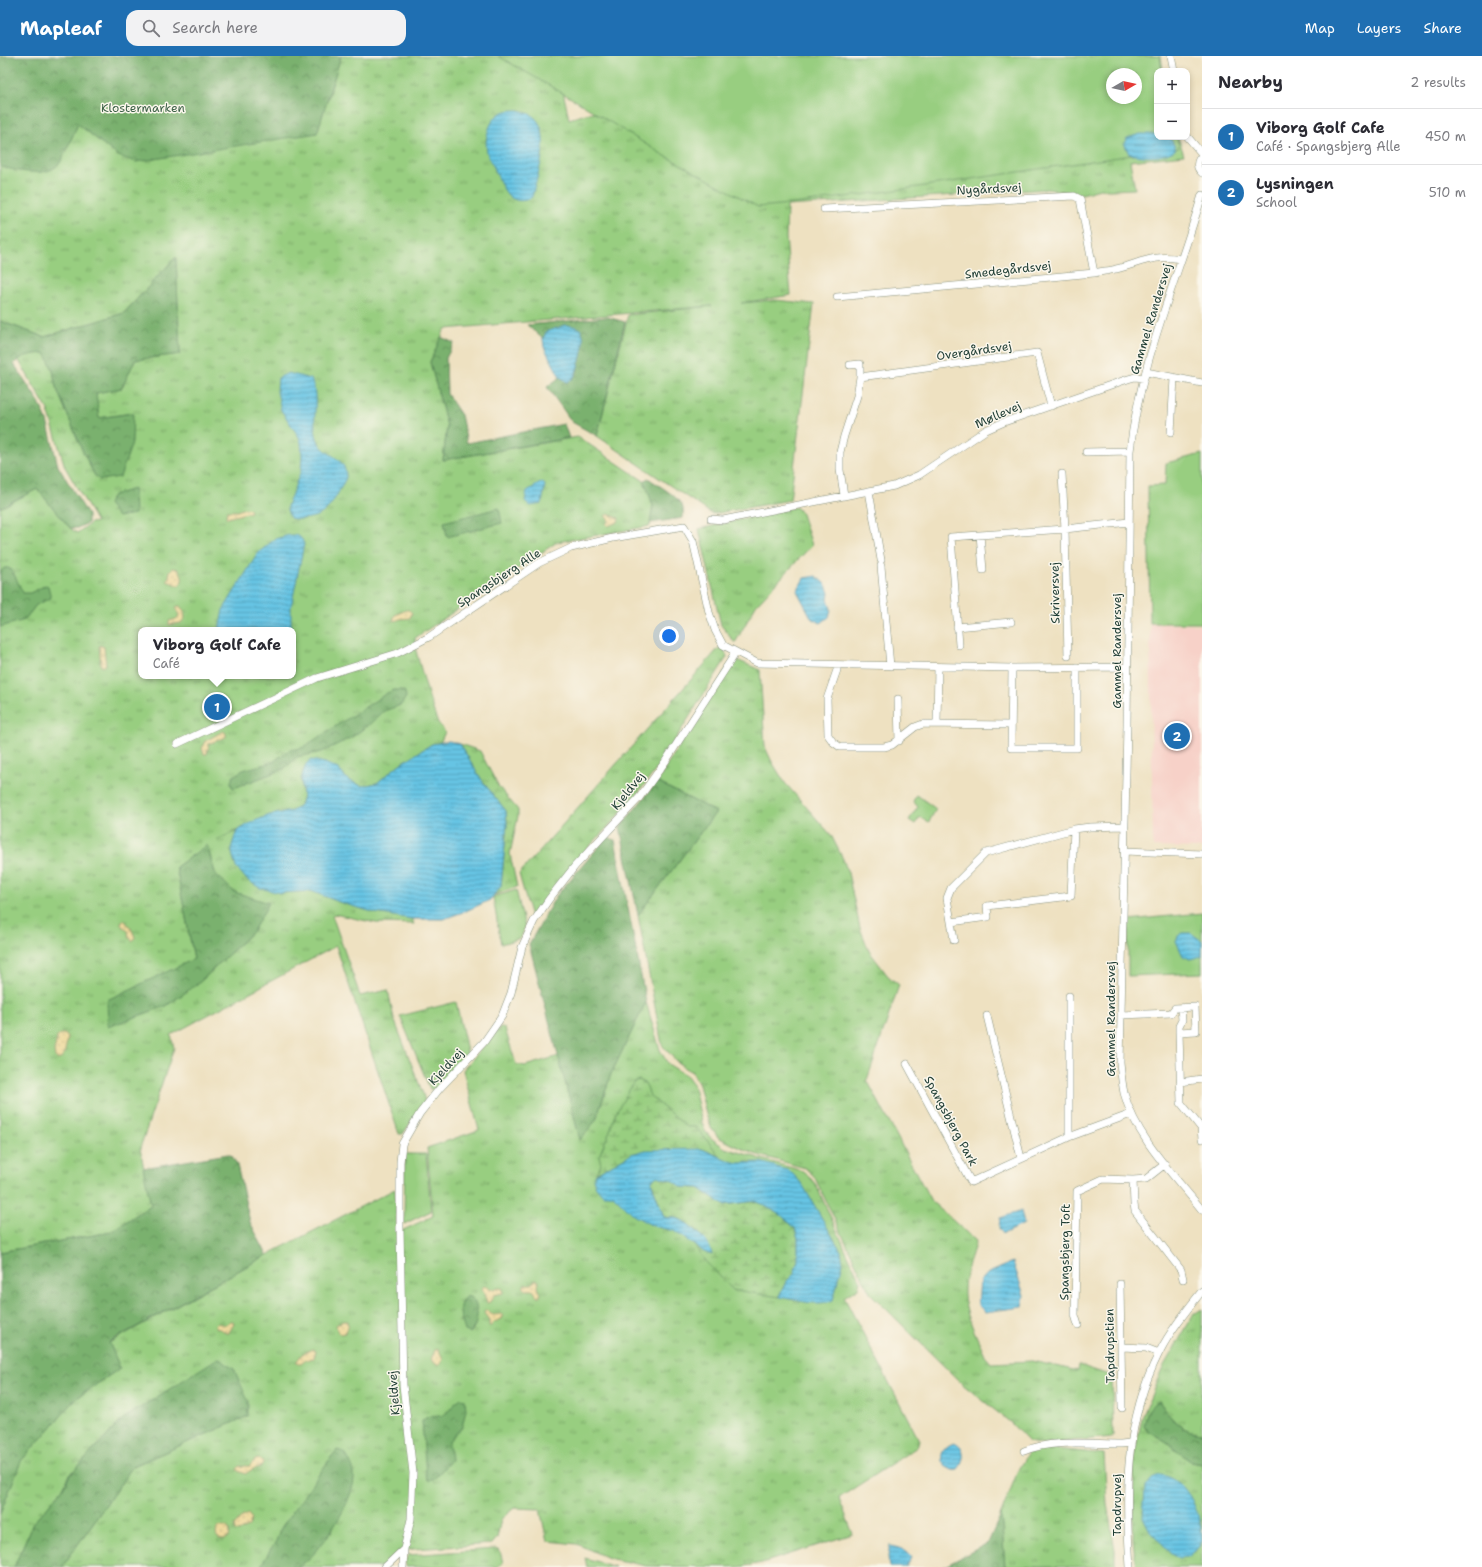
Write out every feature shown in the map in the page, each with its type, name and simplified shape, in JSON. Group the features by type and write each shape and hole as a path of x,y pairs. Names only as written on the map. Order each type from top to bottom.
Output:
{"street":[{"path":"1171,56 1173,68"},
{"path":"1190,140 1202,155 1198,160 1197,165 1202,174"},
{"name":"Gammel Randersvej","path":"1202,195 1180,259 1145,375 1134,420 1130,451 1127,725 1120,1063 1122,1081 1131,1114 1139,1130 1202,1210"},
{"name":"Nygårdsvej","path":"824,209 1074,196 1080,199 1094,273"},
{"name":"Smedegårdsvej","path":"837,298 1094,273 1117,269 1144,260 1166,257 1180,259"},
{"name":"Overgårdsvej","path":"860,377 1037,353 1051,406"},
{"path":"844,495 840,470 840,452 857,396 860,377 860,364 850,365"},
{"name":"Møllevej","path":"711,519 723,520 894,486 920,474 986,430 1004,422 1135,377 1145,375 1174,378 1202,384"},
{"path":"1171,432 1174,378"},
{"path":"1086,452 1130,451"},
{"name":"Skriversvej","path":"1062,474 1068,656"},
{"path":"869,491 881,563 890,666"},
{"path":"959,645 951,537 1065,529 1129,522"},
{"name":"Spangsbjerg Alle","path":"177,744 317,678 398,653 414,646 539,563 571,548 613,538 684,526 693,541 709,612 715,630 724,645 734,652 757,663 1012,668 1127,667"},
{"path":"980,535 983,570"},
{"path":"957,627 1011,622"},
{"name":"Kjeldvej","path":"403,1567 404,1549 411,1519 413,1473 403,1385 400,1229 400,1162 402,1144 420,1113 440,1088 484,1042 502,1016 511,993 522,947 538,915 576,866 639,798 733,657 734,652"},
{"path":"837,665 837,670 827,699 828,735 833,742 840,747 884,747 892,745 915,727 922,724 1011,725"},
{"path":"937,724 938,667"},
{"path":"1012,668 1011,748 1077,748 1077,667"},
{"path":"898,700 898,741"},
{"path":"954,940 947,898 951,888 986,853 1074,829 1124,826"},
{"path":"951,922 988,917 987,906 1071,896 1074,829"},
{"path":"1124,851 1202,854"},
{"path":"1069,996 1069,1137"},
{"path":"1121,1015 1171,1013 1175,1008 1195,1006 1196,1031 1178,1032"},
{"path":"1181,1008 1182,1020 1178,1032 1181,1103 1201,1128 1202,1139"},
{"path":"987,1016 1021,1158"},
{"name":"Spangsbjerg Park","path":"907,1064 971,1182 1069,1137 1131,1114"},
{"path":"1180,1082 1202,1079"},
{"name":"Spangsbjerg Toft","path":"1078,1325 1075,1315 1077,1191 1103,1179 1146,1179 1165,1164"},
{"path":"1133,1180 1135,1211 1181,1270 1183,1279"},
{"name":"Tapdrupstien","path":"1120,1284 1122,1408"},
{"name":"Tapdrupvej","path":"1130,1567 1127,1476 1132,1429 1145,1386 1159,1353 1180,1318 1202,1291"},
{"path":"1121,1347 1146,1348 1159,1353"},
{"path":"1024,1451 1031,1448 1048,1445 1130,1443"},
{"path":"385,1567 404,1549"}],"shaded area":[{"path":"1150,624 1202,625 1202,848 1153,847"}],"green space":[{"name":"Klostermarken","path":"0,56 341,56 317,133 136,162 118,156 78,124 61,161 56,167 42,172 25,172 9,169 0,165"},
{"path":"341,56 614,56 557,64 569,119 655,94 1117,56 1161,56 1163,68 1154,68 1154,140 1179,140 1184,155 1130,161 1135,189 1100,189 1082,194 1047,189 787,206 786,237 791,295 741,303 775,300 814,304 790,500 712,514 597,436 628,315 712,306 445,329 430,362 447,426 443,460 578,437 644,481 653,503 650,526 557,542 415,638 416,651 428,694 437,721 445,732 440,743 432,744 400,764 377,783 362,786 348,780 338,769 301,779 303,796 300,805 292,811 270,815 217,840 237,831 232,849 236,867 280,893 311,891 342,903 376,913 412,919 414,924 376,923 334,914 332,915 360,996 388,990 394,1019 425,1101 403,1134 399,1134 336,946 171,1035 174,1048 140,1148 151,1205 111,1232 0,1252 0,508 37,489 70,528 77,533 91,523 97,522 65,467 48,410 18,359 27,355 45,352 53,370 56,387 83,452 95,476 132,413 98,418 96,393 122,388 135,360 180,354 176,257 124,313 44,337 0,321 0,165 2,167 60,163 78,124 118,156 317,133","holes":["207,845 215,873 234,892 268,903 253,931 200,982 166,1006 194,959 176,867"]},
{"path":"498,56 1160,56 1162,68 1154,68 1154,140 1178,140 1179,148 918,187 801,203 758,207 660,153 578,102"},
{"path":"176,257 180,354 135,360 122,388 96,393 99,418 133,413 132,443 120,477 100,480 95,476 83,452 56,387 53,370 45,353 24,357 14,364 39,402 47,421 58,466 88,515 88,523 77,528 70,528 37,489 0,508 0,321 44,337 124,313"},
{"path":"607,317 625,322 597,436 572,422 547,387 560,377 567,382 573,379 577,373 583,345 546,332 543,339 527,325"},
{"path":"441,337 454,343 446,358 447,394 461,415 467,443 564,424 569,438 443,460 447,426 430,362"},
{"path":"1202,454 1202,623 1150,623 1148,486 1165,485 1166,463"},
{"path":"648,478 679,501 683,507 683,518 650,523 653,505 644,481"},
{"path":"134,489 135,514 118,517 108,504 113,495"},
{"path":"796,507 802,514 812,545 756,605 735,643 721,625 699,529"},
{"path":"499,508 502,523 447,537 444,522"},
{"path":"4,568 12,570 23,593 30,593 46,585 48,586 51,598 36,605 25,620 0,627 0,573"},
{"path":"719,648 724,649 727,657 656,770 630,803 589,847 531,917 519,874"},
{"path":"737,660 760,670 765,747 785,783 831,835 848,873 860,928 869,951 888,976 899,985 867,1080 931,1201 976,1241 965,1278 964,1298 968,1316 986,1357 991,1363 1032,1361 1078,1371 1079,1365 1112,1376 1113,1437 1039,1444 1029,1442 1011,1423 961,1383 870,1293 814,1176 805,1168 755,1154 718,1137 711,1128 699,1085 693,1073 677,1062 662,1045 638,915 716,812 657,782 729,665"},
{"path":"394,690 402,690 405,692 406,697 401,705 384,711 370,724 352,737 322,752 297,757 284,769 234,788 232,787 231,782 233,776 243,770 273,762 289,750 302,748"},
{"path":"460,744 480,751 498,786 518,810 510,854 517,887 494,895 501,886 507,824 506,811 483,782"},
{"path":"657,782 716,812 638,915 620,827"},
{"path":"917,795 936,809 929,822 920,817 915,824 909,820 918,807 913,801"},
{"path":"607,837 615,840 646,1002 611,1074 596,1120 580,1140 529,944 556,896"},
{"path":"207,845 215,873 234,892 269,903 253,931 200,982 166,1006 108,1027 107,1000 194,959 176,867"},
{"path":"516,890 525,927 521,938 501,944 493,897"},
{"path":"1202,913 1202,973 1128,976 1128,920"},
{"path":"456,1002 468,1055 435,1090 430,1089 400,1016"},
{"path":"646,1002 660,1050 668,1064 687,1076 693,1084 705,1131 711,1138 725,1148 799,1170 808,1175 816,1185 860,1281 858,1288 844,1297 919,1440 917,1447 839,1498 853,1534 762,1563 739,1567 646,1566 608,1558 577,1544 547,1541 540,1509 514,1508 501,1519 497,1538 492,1544 413,1549 398,1552 383,1567 62,1567 133,1466 248,1416 124,1418 70,1475 62,1490 33,1523 14,1567 0,1567 0,1514 21,1461 77,1398 120,1368 109,1343 267,1255 395,1189 397,1233 433,1216 427,1148 479,1130 463,1070 500,1027 505,1029 516,1064 525,1066 559,1056 580,1139 596,1120 611,1074"},
{"path":"639,1080 645,1083 650,1096 687,1127 696,1127 721,1157 702,1149 631,1154 596,1174 601,1164 599,1156 611,1128 615,1114 634,1082"},
{"path":"228,1154 232,1156 237,1165 250,1222 267,1255 109,1342 120,1368 77,1398 21,1461 0,1514 0,1252 111,1232 151,1205 143,1168"},
{"path":"405,1154 426,1154 431,1211 404,1224"},
{"path":"657,1176 674,1181 681,1187 699,1188 724,1205 756,1201 781,1215 795,1228 798,1238 798,1260 794,1274 786,1282 780,1297 733,1290 705,1261 694,1245 712,1255 708,1244 697,1231 680,1219 664,1217 651,1181"},
{"path":"467,1296 472,1298 475,1302 477,1313 477,1319 470,1333 465,1331 460,1312 461,1303"},
{"path":"1202,1309 1202,1433 1187,1430 1182,1427 1172,1419 1159,1401 1148,1431 1167,1442 1190,1461 1202,1463 1202,1567 1136,1567 1133,1540 1134,1457 1142,1418 1162,1369 1194,1314"},
{"path":"218,1358 234,1369 248,1401 248,1416 133,1466 62,1567 14,1567 33,1523 62,1490 70,1475 124,1418"},
{"path":"461,1398 465,1399 466,1410 462,1427 449,1441 451,1460 436,1477 430,1481 427,1479 426,1475 422,1421 427,1417 445,1414"},
{"path":"1159,1401 1172,1419 1181,1427 1194,1432 1202,1433 1202,1463 1190,1461 1167,1442 1148,1431 1144,1425 1147,1414 1150,1408"},
{"path":"1046,1448 1104,1454 1107,1504 1115,1550 1115,1567 1005,1567 1001,1514 1019,1468 1028,1453"},
{"path":"337,1450 342,1451 350,1462 354,1471 353,1484 343,1511 325,1540 306,1562 297,1567 260,1567 276,1541 281,1528"},
{"path":"1001,1514 1005,1567 943,1567 988,1543"},
{"path":"495,1549 500,1551 503,1563 497,1567 406,1567 405,1562 408,1555"},
{"path":"585,1558 615,1567 587,1567"}],"sand":[{"path":"245,508 250,509 251,512 227,518 226,516 227,511 237,511"},
{"path":"608,514 619,518 618,522 608,526 606,524 609,520 605,516"},
{"path":"173,568 178,569 182,575 182,582 179,586 167,581 170,571"},
{"path":"180,606 184,611 185,618 181,623 169,625 169,621 176,619 179,616 176,608"},
{"path":"409,610 412,613 410,618 395,621 393,620 395,615"},
{"path":"100,645 104,647 106,665 102,667 100,661"},
{"path":"223,731 226,733 226,737 209,744 207,754 204,754 202,749 204,742"},
{"path":"124,920 131,928 135,937 133,941 129,938 128,931 121,925 121,922"},
{"path":"61,1034 65,1034 68,1038 63,1057 58,1060 55,1057 54,1052 57,1037"},
{"path":"535,1280 538,1280 539,1282 538,1287 541,1294 540,1296 537,1296 533,1290 526,1290 523,1287 525,1284 532,1284"},
{"path":"484,1286 492,1289 501,1288 503,1289 503,1293 494,1295 490,1302 487,1303 482,1288"},
{"path":"485,1310 493,1315 501,1314 503,1316 502,1319 489,1326 489,1320 484,1313"},
{"path":"233,1321 234,1324 228,1334 215,1326 217,1323 225,1325"},
{"path":"343,1321 347,1321 348,1325 345,1333 340,1334 336,1325"},
{"path":"438,1348 443,1359 439,1366 431,1359 435,1350"},
{"path":"312,1349 316,1351 314,1358 306,1360 301,1364 296,1362 302,1354"},
{"path":"259,1459 263,1461 261,1467 253,1469 245,1474 238,1471 237,1469 240,1466 249,1466 255,1460"},
{"path":"248,1514 252,1519 249,1526 239,1532 235,1531 234,1526 243,1516"},
{"path":"223,1526 228,1528 230,1533 228,1538 223,1540 218,1538 216,1533 218,1528"}],"water":[{"path":"519,110 530,114 536,119 541,126 543,136 542,157 532,197 520,201 511,198 501,185 486,147 488,130 493,120 501,113 506,111"},
{"path":"1140,134 1154,134 1154,140 1172,140 1176,149 1160,156 1141,156 1129,154 1124,143 1127,138"},
{"path":"565,325 580,329 583,338 582,353 573,379 567,382 560,377 544,347 543,339 546,332"},
{"path":"288,373 311,379 315,395 316,436 322,448 340,461 345,471 346,478 335,499 323,513 304,519 290,518 287,510 287,506 301,471 302,456 299,437 281,410 277,391 278,378"},
{"path":"542,482 545,485 542,504 530,506 525,501 527,491"},
{"path":"294,535 302,539 304,544 291,607 291,627 220,627 223,610 258,553 275,539"},
{"path":"816,576 826,585 829,593 828,600 831,609 829,617 821,623 812,619 797,591 804,578"},
{"path":"449,741 460,744 483,782 506,811 507,824 501,886 490,900 466,911 443,919 412,919 376,913 342,903 311,891 280,893 260,888 247,880 236,867 232,853 232,845 237,831 252,822 270,815 292,811 300,805 303,796 301,779 306,764 311,760 325,763 338,769 348,780 362,786 377,783 400,764 432,744"},
{"path":"1183,933 1191,933 1202,941 1202,956 1190,959 1183,956 1176,941 1178,936"},
{"path":"702,1149 738,1163 761,1162 790,1171 802,1184 841,1251 843,1263 833,1300 814,1303 780,1297 786,1282 794,1274 798,1260 798,1238 795,1228 781,1215 756,1201 724,1205 699,1188 681,1187 674,1181 657,1176 651,1181 664,1217 675,1218 685,1222 705,1240 711,1250 712,1255 704,1252 674,1231 653,1226 633,1215 613,1195 603,1195 596,1187 593,1179 596,1174 631,1154 646,1150"},
{"path":"1021,1211 1024,1224 1003,1234 999,1228 1000,1218"},
{"path":"1013,1262 1024,1295 1022,1307 985,1312 978,1305 980,1280 991,1272"},
{"path":"954,1443 961,1448 963,1454 962,1462 958,1469 947,1467 943,1464 942,1459 944,1450"},
{"path":"1160,1475 1170,1477 1186,1490 1192,1499 1196,1510 1202,1541 1198,1548 1188,1557 1179,1558 1171,1553 1150,1531 1143,1517 1145,1487 1154,1477"},
{"path":"890,1546 902,1549 910,1555 912,1558 906,1567 889,1567 888,1556"}],"place":[{"name":"Viborg Golf Cafe","path":"217,707"},
{"name":"Lysningen","path":"1177,736"}]}
